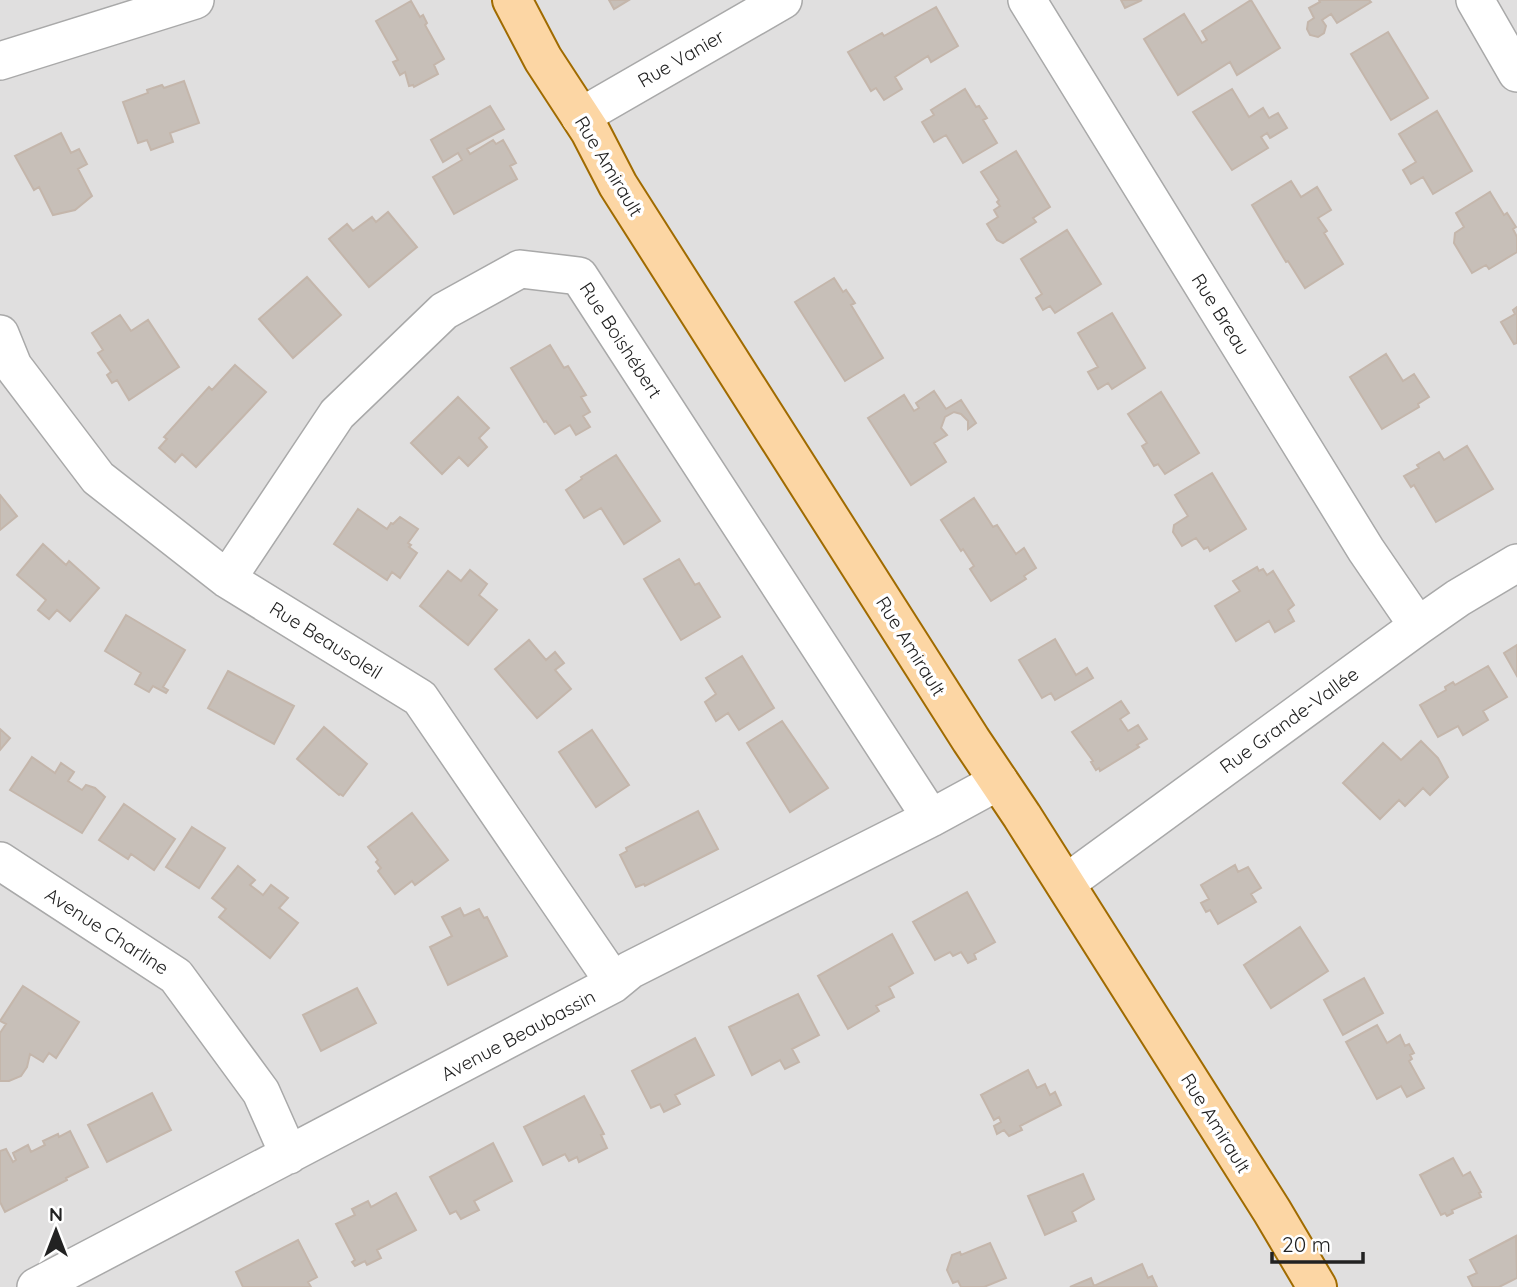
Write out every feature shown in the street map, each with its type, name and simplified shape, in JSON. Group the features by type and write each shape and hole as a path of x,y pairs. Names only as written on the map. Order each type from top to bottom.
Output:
{"main road":[{"name":"Rue Amirault","path":"512,0 543,59 580,117 618,185 1272,1211 1312,1286"}],"street":[{"path":"0,61 195,0"},
{"name":"Rue Vanier","path":"580,117 783,0"},
{"name":"Rue Breau","path":"1027,0 1366,550 1418,626"},
{"path":"1475,0 1517,73"},
{"name":"Rue Boishébert","path":"227,579 337,414 444,311 520,269 579,276 931,818"},
{"name":"Rue Beausoleil","path":"0,334 13,366 98,478 227,579 420,698 603,966 613,985"},
{"name":"Rue Grande-Vallée","path":"1065,884 1418,626 1458,598 1517,563"},
{"name":"Avenue Beaubassin","path":"36,1287 613,985 630,970 999,781"},
{"name":"Avenue Charline","path":"0,861 176,976 261,1092 289,1155"}],"shaded area":[{"path":"0,0 1517,0 1517,1287 0,1287"}],"building":[{"path":"609,0 629,0 614,9"},
{"path":"1121,0 1142,0 1125,8"},
{"path":"1251,0 1280,48 1237,75 1230,62 1178,95 1144,39 1184,14 1202,43 1207,40 1202,31"},
{"path":"1319,0 1371,2 1337,23 1331,14 1322,20 1326,26 1324,33 1318,37 1310,35 1307,29 1308,22 1314,18 1309,8 1320,2"},
{"path":"411,1 420,17 423,15 427,23 425,25 444,59 434,65 438,74 414,87 409,86 405,72 400,75 393,62 398,60 376,21"},
{"path":"936,7 958,46 931,62 928,56 895,77 902,89 884,100 876,88 871,91 848,52 882,33 884,36"},
{"path":"1388,32 1428,98 1391,120 1351,54"},
{"path":"184,81 199,123 170,133 173,142 151,150 147,140 138,143 123,102 148,93 147,90"},
{"path":"965,89 976,107 979,106 987,118 983,120 997,143 963,163 946,135 934,142 922,122 934,115 931,110"},
{"path":"1232,89 1249,117 1263,108 1269,118 1278,113 1287,128 1270,138 1267,133 1261,137 1268,148 1232,170 1193,112"},
{"path":"490,106 504,129 467,149 470,154 493,140 496,144 503,140 516,163 510,166 517,179 454,214 433,177 462,160 458,153 443,162 431,140"},
{"path":"1437,111 1472,171 1433,194 1423,177 1411,184 1403,170 1416,162 1399,134"},
{"path":"61,133 71,153 79,149 87,164 78,169 92,196 75,210 53,215 39,187 34,190 15,156"},
{"path":"1016,151 1050,207 1033,218 1036,222 1003,243 997,240 987,224 998,217 994,210 1000,206 981,172"},
{"path":"1291,181 1301,197 1317,187 1331,210 1318,218 1343,264 1305,288 1252,205"},
{"path":"1490,192 1504,215 1507,213 1516,227 1513,229 1517,237 1517,252 1489,269 1486,265 1472,273 1454,243 1455,233 1464,227 1456,213"},
{"path":"388,212 417,247 369,287 329,239 347,224 353,231 372,217 376,222"},
{"path":"1067,230 1101,284 1055,313 1050,306 1043,310 1036,298 1042,294 1021,259"},
{"path":"307,277 341,315 293,358 259,319"},
{"path":"834,278 843,292 846,290 855,303 851,305 883,358 845,381 795,302"},
{"path":"1517,307 1517,343 1514,344 1501,322 1515,314 1513,310"},
{"path":"1112,313 1145,368 1112,389 1108,383 1098,389 1088,372 1098,367 1078,333"},
{"path":"120,315 131,331 148,320 179,367 129,400 117,380 112,383 107,375 111,372 98,353 103,350 92,333"},
{"path":"550,345 564,368 568,366 586,395 581,397 590,412 583,416 590,427 576,435 570,425 555,434 546,421 544,422 511,368"},
{"path":"1386,354 1403,381 1414,374 1429,397 1418,404 1419,407 1382,429 1350,377"},
{"path":"235,365 266,392 196,467 182,454 175,462 159,448 167,439 164,437 209,387 212,390"},
{"path":"934,391 946,409 961,400 976,423 968,429 968,421 961,414 954,412 945,417 941,428 947,435 934,443 946,462 911,485 868,418 904,395 914,411 919,408 916,403"},
{"path":"1161,392 1199,453 1165,474 1158,464 1154,466 1142,446 1147,443 1128,414"},
{"path":"458,397 489,428 479,438 487,447 468,466 459,457 442,474 411,443"},
{"path":"1467,446 1493,489 1436,522 1414,485 1411,487 1404,476 1439,452 1444,460"},
{"path":"616,455 660,521 624,544 601,508 584,518 566,490"},
{"path":"1212,473 1246,529 1210,551 1208,547 1204,549 1196,538 1182,546 1173,532 1174,525 1188,516 1175,495"},
{"path":"0,495 17,516 0,530"},
{"path":"974,498 993,527 997,525 1016,554 1024,548 1036,568 1024,576 1026,579 991,601 970,569 974,566 941,520"},
{"path":"358,509 387,529 400,517 418,529 408,543 417,553 400,578 392,572 387,580 334,544"},
{"path":"43,544 66,565 69,561 99,588 70,621 57,610 49,619 38,610 46,600 17,575"},
{"path":"679,559 695,585 699,583 720,617 681,640 644,579"},
{"path":"1257,567 1259,571 1263,569 1267,575 1273,571 1294,605 1288,610 1294,621 1275,632 1269,621 1236,641 1215,606 1240,591 1233,581"},
{"path":"470,570 487,584 479,595 497,610 468,645 420,606 448,571 461,581"},
{"path":"126,615 185,650 163,687 168,690 166,693 153,686 149,692 135,684 141,673 105,651"},
{"path":"1055,639 1076,675 1087,668 1093,678 1055,700 1051,693 1042,698 1019,660"},
{"path":"529,640 546,660 555,652 564,663 555,670 571,689 537,718 495,669"},
{"path":"1517,645 1517,676 1504,653"},
{"path":"742,656 774,708 739,730 728,713 716,721 705,702 716,694 706,678"},
{"path":"1488,666 1507,697 1483,711 1488,720 1463,735 1458,726 1438,737 1420,705 1446,690 1445,687 1453,682 1455,685"},
{"path":"228,671 294,706 274,744 208,708"},
{"path":"1121,701 1129,713 1120,719 1128,731 1138,725 1147,739 1137,745 1139,747 1100,771 1099,768 1096,770 1091,762 1093,761 1072,732"},
{"path":"782,721 828,788 790,812 747,743"},
{"path":"324,727 367,764 343,796 297,759"},
{"path":"0,729 10,738 0,750"},
{"path":"592,730 629,785 596,807 559,752"},
{"path":"1421,741 1438,758 1448,777 1430,795 1423,788 1405,806 1399,800 1380,819 1343,783 1383,743 1401,760"},
{"path":"32,757 55,773 61,763 74,772 68,781 82,790 86,785 95,788 105,797 82,833 10,790"},
{"path":"124,804 175,839 154,870 131,854 128,859 99,840"},
{"path":"698,811 718,849 645,886 636,887 620,855 627,851 626,848"},
{"path":"412,813 448,860 415,885 412,881 395,894 378,871 381,868 376,862 378,860 368,847"},
{"path":"192,827 225,848 199,888 166,867"},
{"path":"1235,865 1238,872 1248,867 1261,888 1251,894 1256,902 1218,924 1210,910 1206,912 1201,903 1209,899 1201,885"},
{"path":"238,866 255,880 250,885 263,895 271,885 288,898 279,908 298,923 270,958 219,917 226,909 212,898"},
{"path":"967,892 995,942 974,954 976,959 968,963 961,952 953,956 950,952 935,960 913,922"},
{"path":"460,908 464,916 479,909 484,918 487,917 507,956 448,985 430,947 452,936 442,917"},
{"path":"1300,927 1328,971 1271,1008 1244,965"},
{"path":"892,934 913,973 889,987 894,997 876,1006 879,1011 848,1029 818,976"},
{"path":"1364,978 1383,1013 1343,1035 1324,1000"},
{"path":"23,986 79,1022 56,1058 49,1053 43,1062 30,1054 27,1067 21,1076 0,1081 0,1033 6,1024 0,1021"},
{"path":"357,988 376,1023 321,1051 303,1015"},
{"path":"798,994 819,1035 792,1049 799,1062 785,1069 780,1060 752,1075 729,1027"},
{"path":"1377,1025 1387,1043 1400,1035 1405,1046 1409,1044 1414,1053 1410,1055 1412,1059 1409,1061 1424,1088 1407,1097 1401,1086 1377,1099 1346,1042"},
{"path":"695,1038 714,1075 675,1095 680,1104 664,1112 660,1104 651,1108 632,1071"},
{"path":"1028,1070 1037,1088 1045,1084 1050,1095 1055,1092 1061,1105 1020,1126 1022,1130 1009,1136 1004,1130 997,1134 994,1126 1001,1122 999,1117 994,1120 981,1095"},
{"path":"152,1093 171,1130 107,1162 88,1125"},
{"path":"584,1096 604,1134 601,1135 607,1148 579,1162 577,1157 569,1161 565,1154 543,1165 524,1127"},
{"path":"70,1131 88,1167 5,1212 0,1202 0,1151 6,1149 13,1162 16,1160 13,1153 28,1145 31,1152 45,1145 43,1141"},
{"path":"493,1143 512,1181 474,1201 479,1210 461,1219 456,1211 450,1214 430,1177"},
{"path":"1453,1158 1463,1176 1470,1172 1481,1197 1452,1210 1453,1213 1447,1216 1445,1213 1441,1215 1420,1175"},
{"path":"1083,1174 1094,1199 1072,1212 1076,1221 1045,1235 1028,1196"},
{"path":"396,1193 416,1230 377,1250 381,1258 367,1265 365,1261 355,1266 352,1262 355,1260 336,1224 355,1215 352,1209 368,1201 371,1207"},
{"path":"1516,1236 1517,1278 1499,1287 1473,1287 1468,1277 1477,1273 1470,1260"},
{"path":"298,1240 317,1277 308,1282 311,1287 243,1287 236,1272"},
{"path":"990,1243 1006,1278 984,1287 961,1287 958,1281 953,1283 947,1270 952,1255 960,1252 961,1255"},
{"path":"1142,1264 1148,1278 1152,1276 1157,1287 1070,1287 1091,1278 1094,1286"}]}
